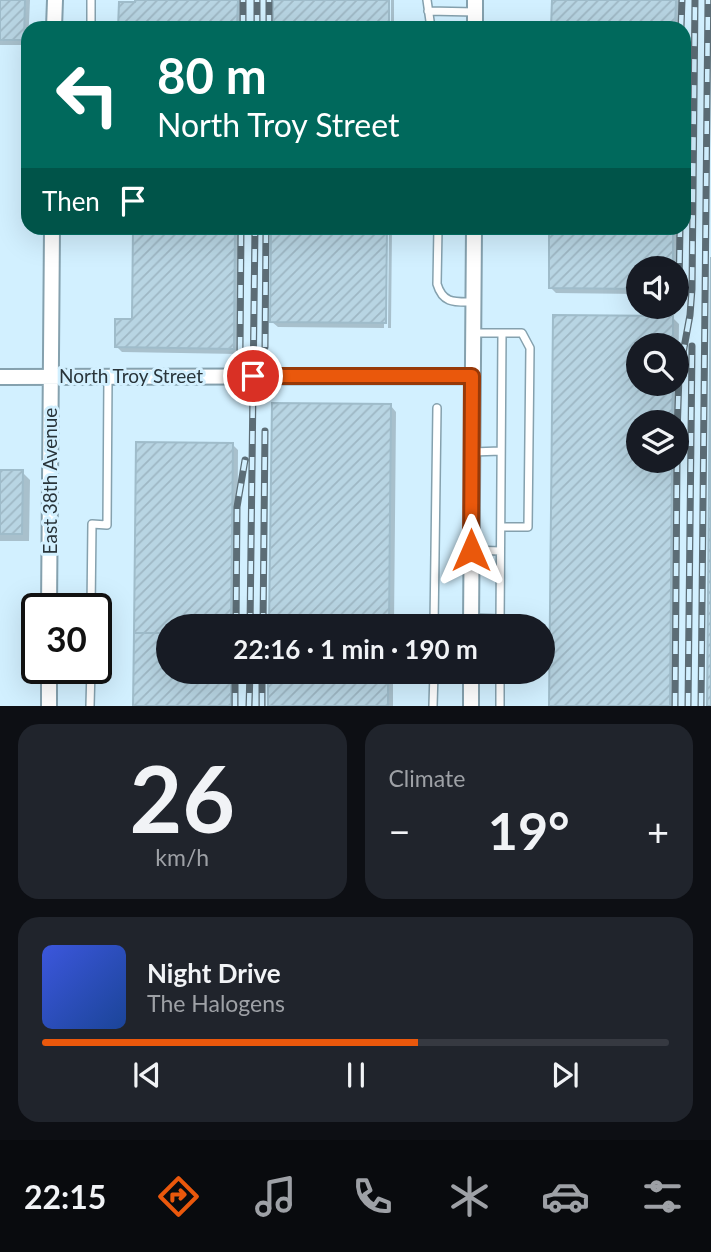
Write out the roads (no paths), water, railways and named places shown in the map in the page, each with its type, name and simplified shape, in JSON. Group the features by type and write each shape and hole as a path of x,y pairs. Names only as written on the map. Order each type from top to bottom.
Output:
{"street":[{"path":"54,21 55,0"},
{"name":"East 38th Avenue","path":"49,593 52,235"},
{"path":"471,614 474,235"},
{"name":"North Troy Street","path":"0,377 472,376"},
{"path":"49,684 49,706"},
{"path":"471,684 471,706"}],"lane":[{"path":"91,0 91,21"},
{"path":"427,0 429,21"},
{"path":"428,11 475,6"},
{"path":"438,235 439,293 445,299 456,302 473,302"},
{"path":"473,332 522,333 530,348 528,527 501,527"},
{"path":"500,614 502,333"},
{"path":"91,593 92,524 107,525 108,376"},
{"path":"434,614 437,408"},
{"path":"472,452 501,452"},
{"path":"471,550 500,551"},
{"path":"90,706 91,684"},
{"path":"433,706 434,684"},
{"path":"500,684 500,706"}],"railway":[{"path":"243,0 243,21"},
{"path":"257,0 257,21"},
{"path":"269,0 269,21"},
{"path":"681,21 682,0"},
{"path":"678,410 679,375 692,289 695,0"},
{"path":"701,706 708,0"},
{"path":"240,350 241,235"},
{"path":"250,614 255,235"},
{"path":"265,347 266,235"},
{"path":"680,235 680,256"},
{"path":"688,706 692,346"},
{"path":"263,614 265,431"},
{"path":"236,614 237,507 245,460"},
{"path":"675,706 677,473"},
{"path":"235,684 235,706"},
{"path":"249,706 250,684"},
{"path":"262,684 262,706"}]}
